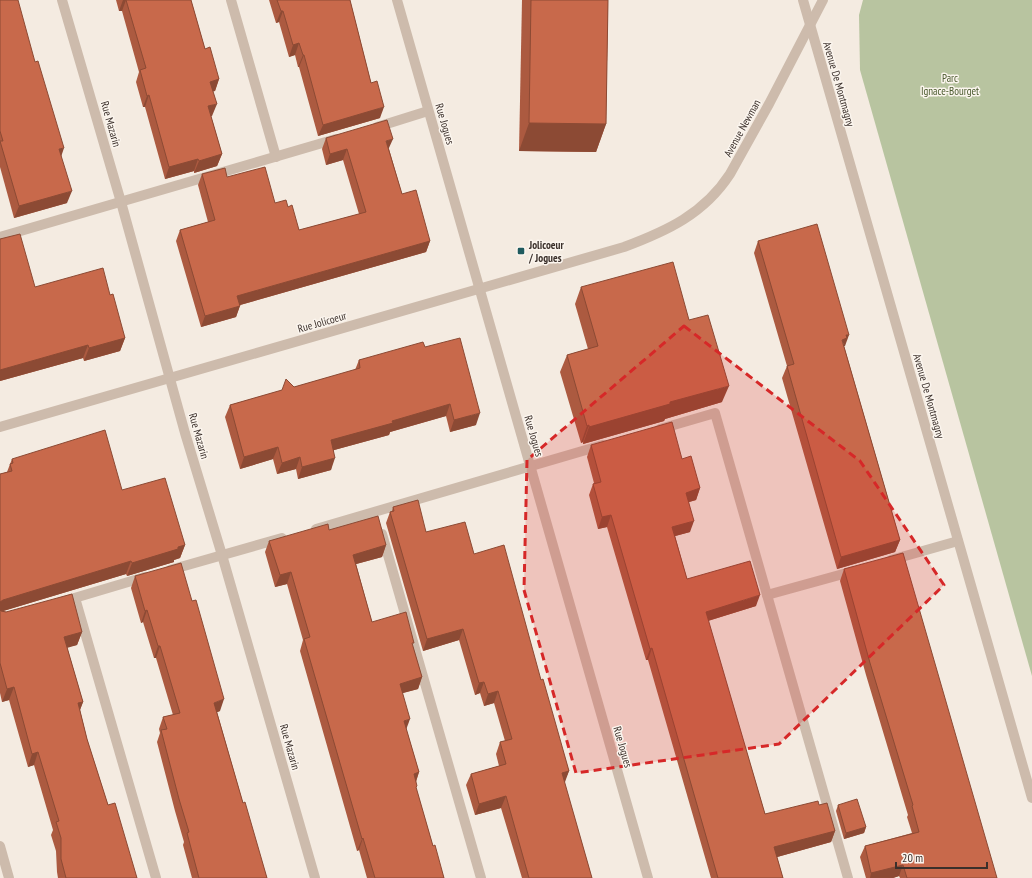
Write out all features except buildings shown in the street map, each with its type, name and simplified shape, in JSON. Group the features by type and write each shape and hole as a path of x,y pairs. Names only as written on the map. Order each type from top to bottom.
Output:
{"street":[{"name":"Rue Mazarin","path":"62,0 315,878"},
{"path":"231,0 276,157"},
{"name":"Rue Jogues","path":"397,0 648,878"},
{"name":"Avenue De Montmagny","path":"803,0 1032,798"},
{"name":"Avenue Newman","path":"649,238 677,225 689,217 712,198 723,185 755,129 823,0"},
{"path":"366,130 428,111"},
{"path":"0,237 344,136"},
{"name":"Rue Jolicoeur","path":"0,427 480,289 624,247 649,238"},
{"path":"653,431 715,413 848,878"},
{"path":"307,531 378,520 530,466 612,443"},
{"path":"378,520 481,878"},
{"path":"52,605 292,536"},
{"path":"879,564 958,541"},
{"path":"767,595 865,568"},
{"path":"75,598 156,878"},
{"path":"0,846 9,878"}],"highlighted area":[{"path":"684,326 860,461 944,585 779,744 576,773 524,590 527,460"}],"green space":[{"name":"Parc Ignace-Bourget","path":"863,0 1032,0 1032,676 860,70 859,15"}],"place":[{"name":"Jolicoeur / Jogues","path":"521,251"}]}
